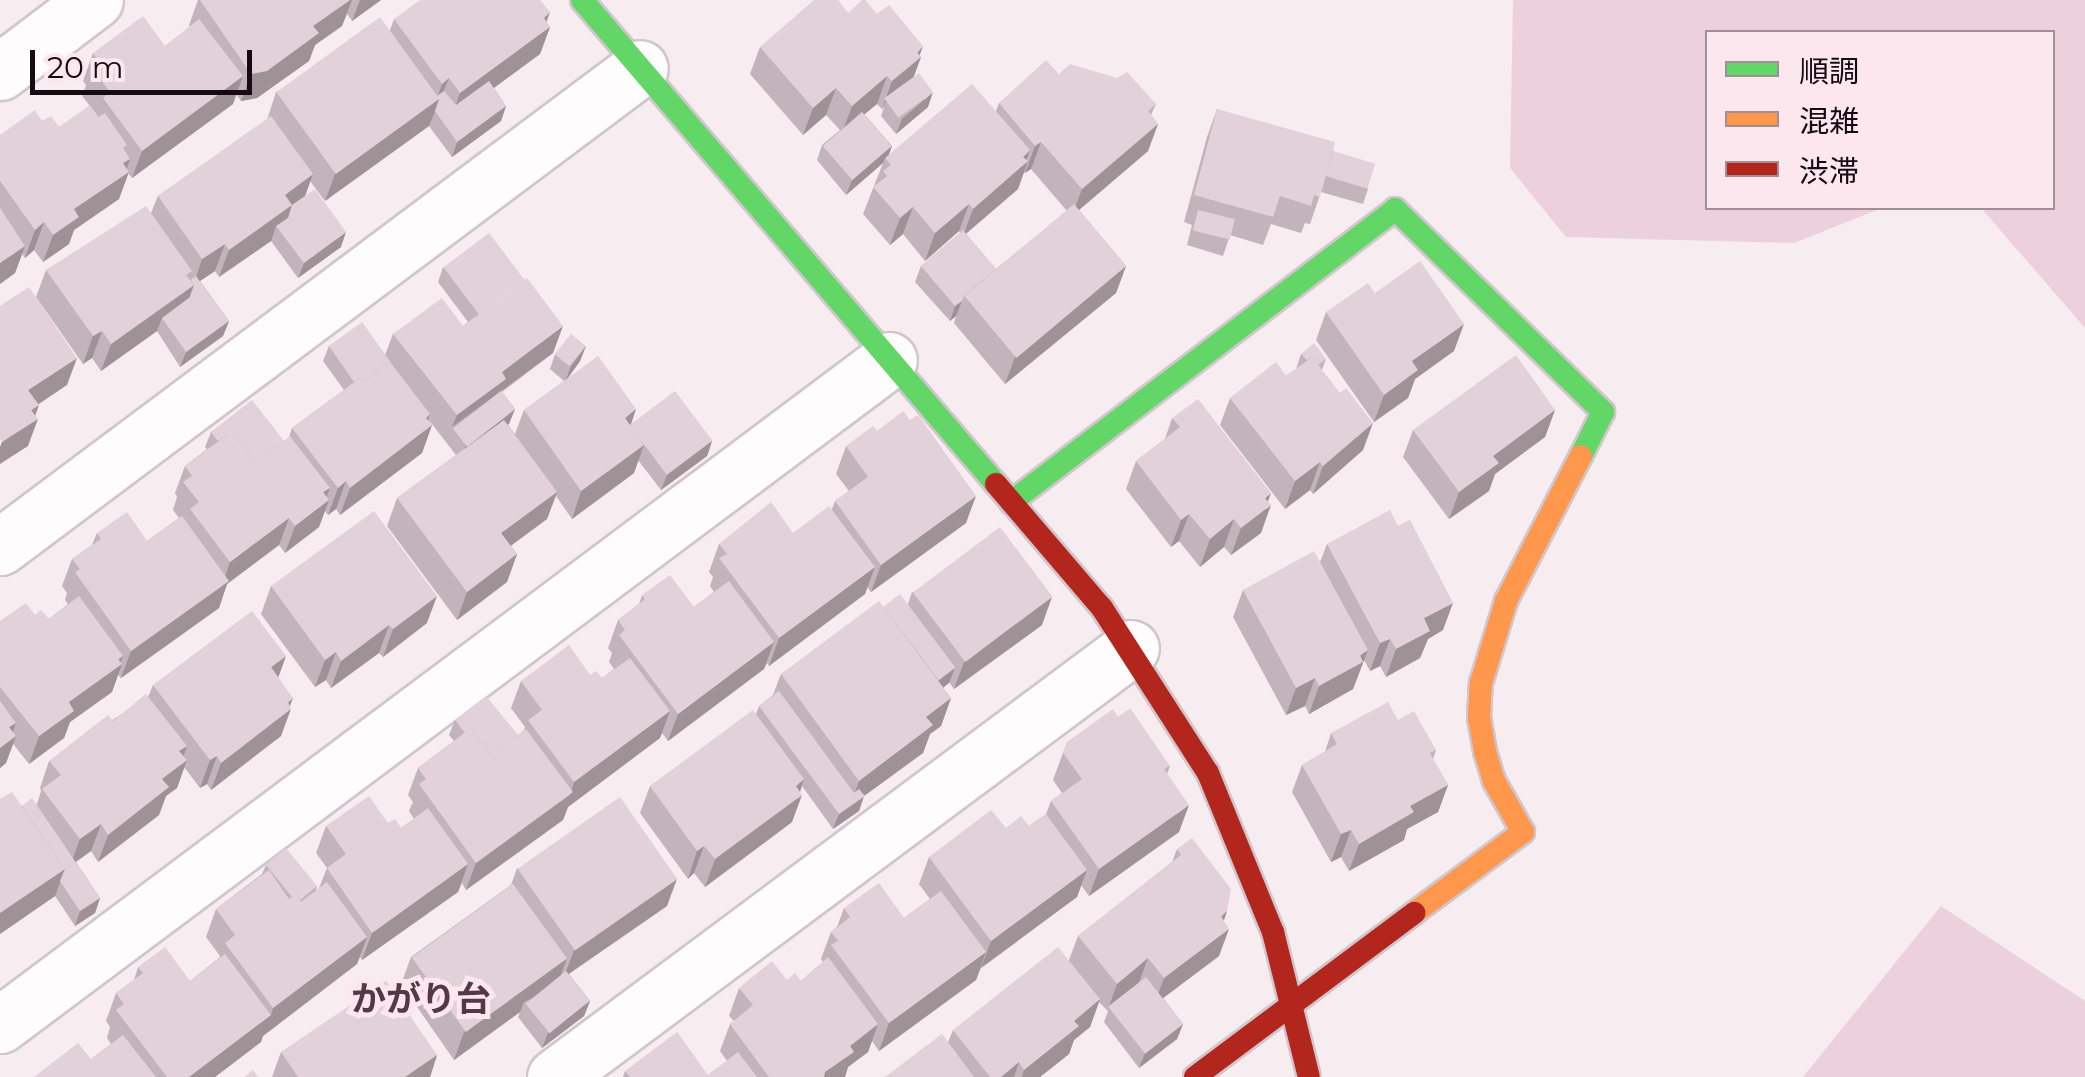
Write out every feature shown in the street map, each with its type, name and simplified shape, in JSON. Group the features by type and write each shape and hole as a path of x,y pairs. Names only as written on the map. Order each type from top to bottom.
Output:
{"street":[{"path":"0,72 96,0"},
{"path":"582,0 1012,502 1130,648 1208,773 1273,932 1308,1077"},
{"path":"0,547 640,68"},
{"path":"1012,502 1395,210 1604,412 1506,601 1481,683 1479,718 1494,781 1523,832 1195,1077"},
{"path":"0,1025 889,360"},
{"path":"554,1077 1130,648"}],"shaded area":[{"path":"1513,0 2085,0 2085,328 1983,210 2055,210 2055,30 1705,30 1705,210 1877,210 1794,243 1566,237 1510,168"},
{"path":"1941,906 2085,1001 2085,1077 1803,1077"}],"building":[{"path":"200,0 350,0 313,26 319,33 267,71 251,74"},
{"path":"420,0 540,0 550,12 544,18 550,27 460,93 449,78 442,84 394,19"},
{"path":"814,0 838,0 848,13 862,0 877,14 889,5 923,46 917,52 921,57 892,81 887,76 852,106 836,88 813,108 760,47"},
{"path":"143,16 165,46 199,19 243,76 142,151 103,98 110,92 92,68 99,62 93,53"},
{"path":"380,17 439,99 336,174 276,92"},
{"path":"1046,60 1059,74 1070,64 1117,78 1127,72 1156,104 1148,111 1158,124 1082,189 1041,142 1035,146 999,103"},
{"path":"919,73 933,92 898,118 884,98"},
{"path":"489,81 506,106 457,142 435,111 437,96 444,91 456,105"},
{"path":"972,84 1030,150 1023,157 1028,161 973,209 969,204 935,233 913,207 900,218 873,187 887,176 883,171 891,165 885,158"},
{"path":"90,105 98,117 105,113 127,145 123,148 130,159 123,163 129,172 74,209 79,217 53,235 44,222 35,230 0,181 0,135 35,110 42,121 51,116 59,127"},
{"path":"1217,109 1335,142 1320,197 1314,195 1311,206 1280,196 1273,217 1194,195"},
{"path":"862,112 892,146 852,180 823,146"},
{"path":"271,116 313,174 285,195 292,205 229,250 225,244 202,259 158,196"},
{"path":"1333,151 1375,164 1367,189 1325,176"},
{"path":"315,189 346,232 304,263 276,226 288,218 292,205"},
{"path":"1074,204 1126,266 1017,358 964,296"},
{"path":"146,206 192,271 186,275 194,285 111,344 102,331 93,336 46,270"},
{"path":"0,208 25,246 0,263"},
{"path":"1198,210 1235,219 1230,240 1193,230"},
{"path":"963,230 996,269 955,306 921,266"},
{"path":"489,233 525,280 479,314 443,267"},
{"path":"1420,261 1464,324 1412,361 1418,370 1384,395 1326,312 1368,283 1375,293"},
{"path":"196,276 229,321 186,352 162,318 190,297 194,285 191,280"},
{"path":"527,278 563,326 502,372 506,379 457,415 393,334 442,298 463,326"},
{"path":"29,287 77,358 28,390 39,405 31,410 38,419 2,442 0,306"},
{"path":"362,322 392,364 363,382 360,378 354,382 329,346"},
{"path":"571,334 586,346 569,366 555,354"},
{"path":"1314,343 1326,359 1318,365 1312,357 1307,360 1301,354"},
{"path":"1516,355 1555,410 1493,456 1499,463 1459,492 1413,430"},
{"path":"598,356 636,409 625,418 644,445 581,491 524,410"},
{"path":"1312,357 1340,393 1346,388 1373,423 1323,466 1320,462 1295,481 1230,398 1276,362 1286,376"},
{"path":"390,362 430,414 426,418 432,425 350,488 346,481 338,488 292,428 360,378 363,382"},
{"path":"501,391 515,409 467,447 453,429"},
{"path":"675,391 712,441 667,475 629,425"},
{"path":"1198,399 1271,493 1265,498 1271,505 1241,528 1234,519 1210,539 1189,514 1181,520 1136,461 1180,427 1172,418"},
{"path":"252,400 284,441 255,463 231,432 218,441 211,432"},
{"path":"903,411 910,420 918,415 976,496 881,565 835,501 868,477 846,446 873,426 877,431"},
{"path":"504,420 557,492 501,533 517,554 467,592 397,498"},
{"path":"231,432 255,463 290,436 330,488 323,492 329,500 295,526 289,518 230,562 190,509 199,502 183,482 192,476 185,466"},
{"path":"771,502 793,533 829,506 875,567 779,638 719,558 727,554 719,544"},
{"path":"1390,510 1398,526 1410,520 1453,603 1424,618 1430,631 1396,649 1390,639 1380,643 1327,544"},
{"path":"374,511 437,596 341,661 336,652 325,660 271,586"},
{"path":"127,512 147,541 182,516 229,581 131,651 75,572 80,569 72,559 101,539 97,533"},
{"path":"1000,527 1052,596 965,662 913,593"},
{"path":"1314,551 1368,650 1360,655 1363,662 1319,686 1315,678 1296,688 1243,590"},
{"path":"670,575 694,607 729,581 774,642 678,714 619,635 625,630 618,620 645,599 642,595"},
{"path":"900,594 955,667 939,680 883,607"},
{"path":"79,596 123,656 118,659 122,664 69,702 74,711 39,736 0,687 0,621 26,603 35,615 41,610 49,619"},
{"path":"879,601 951,698 926,717 933,725 859,781 781,674"},
{"path":"252,611 286,656 271,667 293,698 288,702 291,709 221,763 217,756 210,760 153,685"},
{"path":"569,645 590,675 596,671 602,678 630,658 670,711 574,782 528,720 542,710 521,681"},
{"path":"779,691 854,793 859,789 865,796 839,814 759,706"},
{"path":"146,694 187,746 179,751 187,760 162,779 169,787 108,835 101,824 80,839 42,789 61,775 49,761 108,715 113,721"},
{"path":"486,696 518,735 490,755 471,728 465,733 455,720"},
{"path":"0,701 16,723 9,727 16,736 0,748"},
{"path":"1388,702 1398,720 1414,711 1436,750 1430,753 1448,785 1410,806 1414,812 1359,844 1351,830 1341,834 1302,765 1337,744 1331,733"},
{"path":"1130,708 1170,766 1164,769 1189,805 1099,869 1051,801 1082,779 1063,753 1067,742 1113,709 1118,717"},
{"path":"753,710 804,779 796,786 802,795 715,859 704,846 697,851 650,786"},
{"path":"471,728 490,755 526,729 573,792 476,863 419,784 426,779 418,768"},
{"path":"12,792 65,869 0,913 0,799"},
{"path":"369,796 388,823 395,819 401,828 428,808 468,864 372,933 327,868 346,854 326,826"},
{"path":"620,797 677,879 575,951 518,869"},
{"path":"32,798 100,898 80,911 60,881 65,869 22,806"},
{"path":"991,810 1006,828 1021,816 1029,826 1046,814 1087,870 991,941 929,857"},
{"path":"1192,838 1231,889 1227,911 1221,916 1229,929 1164,978 1148,958 1117,984 1078,936 1182,854 1177,849"},
{"path":"286,848 317,886 300,900 296,893 292,897 266,865"},
{"path":"269,870 289,899 296,893 301,902 327,882 367,937 273,1008 225,943 235,935 216,909"},
{"path":"879,883 904,918 941,891 986,952 889,1023 831,945 838,941 831,932 850,917 844,908"},
{"path":"513,884 567,958 466,1032 412,957"},
{"path":"165,947 190,981 225,954 271,1015 189,1077 167,1077 116,1010 124,1004 116,993 143,973 138,967"},
{"path":"1058,947 1100,999 1074,1021 1079,1026 1024,1070 1019,1062 1001,1077 990,1077 953,1030"},
{"path":"828,957 878,1024 850,1046 854,1052 825,1072 824,1077 769,1077 730,1024 753,1005 739,988 772,961 787,980 795,973 801,981"},
{"path":"566,971 590,1001 550,1033 526,1004"},
{"path":"1146,977 1183,1024 1145,1054 1108,1007"},
{"path":"386,981 437,1055 405,1077 298,1077 281,1052"},
{"path":"677,1032 708,1075 738,1052 757,1077 630,1077 625,1071"},
{"path":"942,1034 974,1077 885,1077"},
{"path":"123,1035 156,1077 34,1077 78,1043 91,1059"}],"traffic: fast":[{"path":"582,0 996,484"},
{"path":"1011,502 1395,209 1603,412 1581,456"}],"traffic: slow":[{"path":"1414,913 1523,832 1494,781 1485,751 1479,718 1481,683 1506,601 1581,456"}],"traffic: jam":[{"path":"996,484 1102,608 1208,773 1273,932 1309,1077"},
{"path":"1195,1077 1414,913"}],"district":[{"name":"かがり台","path":"421,999"}]}
